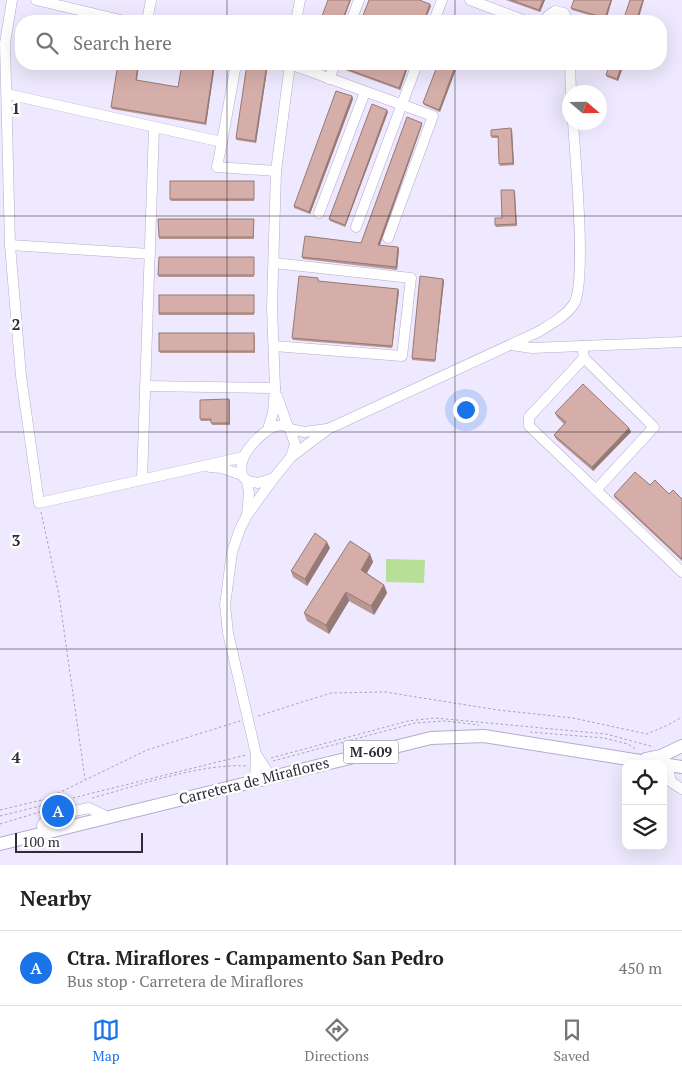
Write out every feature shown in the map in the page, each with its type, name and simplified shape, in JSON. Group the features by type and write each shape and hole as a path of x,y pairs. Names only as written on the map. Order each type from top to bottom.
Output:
{"main road":[{"name":"Carretera de Miraflores","path":"0,844 270,776 431,738 484,736 638,760"},
{"path":"638,760 661,756 682,746"},
{"name":"Carretera de Miraflores","path":"667,765 682,767"}],"street":[{"path":"12,0 5,43 10,245 21,376 40,503 199,466 243,458 268,429 273,413 275,388 274,263 276,171 289,70"},
{"path":"36,0 100,15"},
{"path":"148,15 151,0"},
{"path":"297,15 300,0"},
{"path":"353,15 359,0"},
{"path":"436,15 442,0"},
{"path":"470,0 510,15"},
{"path":"560,11 562,0"},
{"path":"549,15 551,12 560,11 566,15"},
{"path":"235,70 217,167 276,171"},
{"path":"306,70 434,116 388,238"},
{"path":"329,79 333,70"},
{"path":"356,227 415,70"},
{"path":"570,70 572,85"},
{"path":"319,213 366,92"},
{"path":"7,94 154,129 222,142"},
{"path":"142,479 154,129"},
{"path":"255,780 256,754 228,633 225,605 232,552 247,515 291,457 328,429 538,332 564,316 575,302 579,282 580,245 573,130"},
{"path":"10,245 150,254"},
{"path":"274,263 411,278 402,356 274,346"},
{"path":"510,344 532,348 682,342"},
{"path":"582,346 584,358 654,427 596,490"},
{"path":"584,358 528,417 529,426 682,572"},
{"path":"145,386 275,388"},
{"path":"275,388 281,412 295,444 291,457"},
{"path":"268,429 278,425 304,432 328,429"},
{"path":"243,458 244,478 249,493 247,515"},
{"path":"199,466 222,468 258,483 274,478"},
{"path":"256,754 270,776"},
{"path":"667,774 670,782 682,789"}],"path":[{"path":"40,503 59,595 86,780"},
{"path":"0,810 46,799 147,750 330,693 385,692 498,710 573,718 646,734 682,717"},
{"path":"0,816 246,754 247,766 184,774 91,798"},
{"path":"0,824 45,810"}],"green space":[{"path":"386,559 425,560 424,583 386,582"}],"building":[{"path":"328,0 350,0 344,15 322,15"},
{"path":"369,0 419,0 430,4 426,15 363,15"},
{"path":"511,0 543,0 539,10"},
{"path":"574,0 611,0 606,15 595,15 571,8"},
{"path":"630,0 643,0 638,15 625,15"},
{"path":"117,70 137,70 136,80 178,87 181,70 213,70 205,123 111,107"},
{"path":"246,70 266,70 255,141 236,138"},
{"path":"350,70 406,70 399,88"},
{"path":"436,70 454,70 439,110 423,103"},
{"path":"608,70 620,70 617,79 606,75"},
{"path":"336,91 352,96 309,212 294,206"},
{"path":"372,104 387,110 345,225 329,219"},
{"path":"407,117 422,123 378,245 398,247 396,267 302,257 305,236 361,243"},
{"path":"511,128 513,163 499,164 498,136 491,136 491,130"},
{"path":"170,181 254,181 254,199 170,199"},
{"path":"501,190 514,190 516,224 495,225 495,218 502,218"},
{"path":"158,219 254,219 253,237 159,237"},
{"path":"159,257 254,257 254,275 158,275"},
{"path":"299,276 318,278 318,281 398,289 392,346 292,338"},
{"path":"420,276 443,279 435,360 412,358"},
{"path":"159,295 254,295 254,313 159,313"},
{"path":"159,333 254,333 254,351 159,351"},
{"path":"583,384 629,428 592,467 554,435 566,422 555,413"},
{"path":"229,399 229,423 211,423 211,419 200,419 200,400"},
{"path":"635,472 650,485 655,480 669,494 673,490 682,499 682,559 614,495"},
{"path":"315,533 327,542 305,579 291,571"},
{"path":"350,541 370,554 361,570 384,585 371,606 346,592 326,625 304,613"}],"place":[{"name":"Ctra. Miraflores - Campamento San Pedro","path":"58,811"}]}
